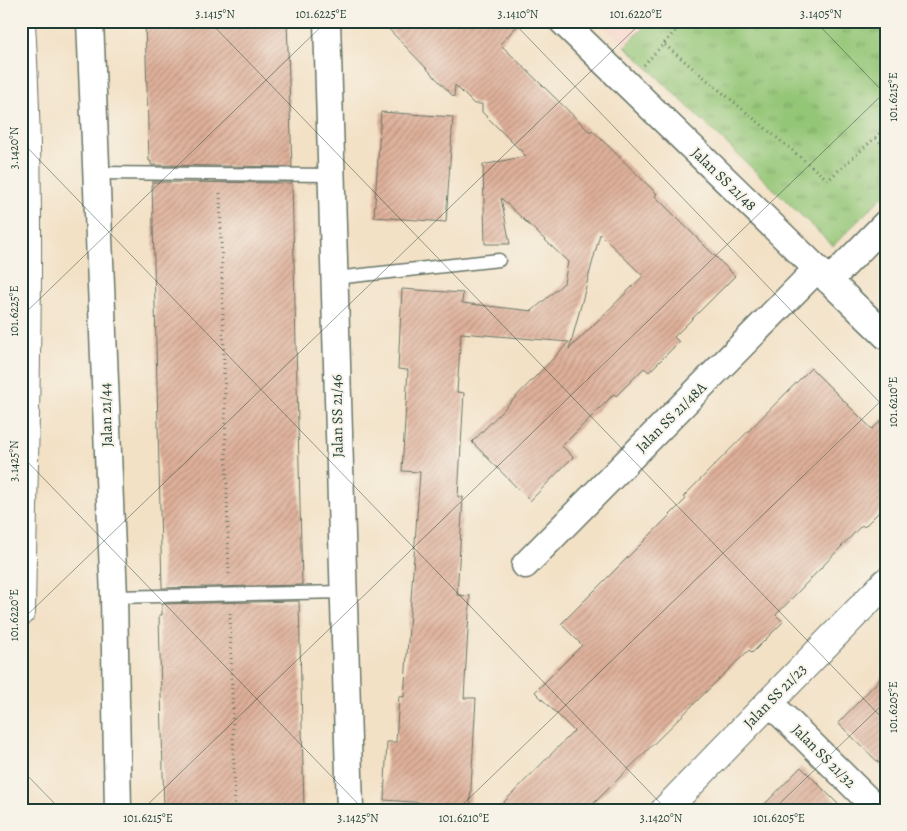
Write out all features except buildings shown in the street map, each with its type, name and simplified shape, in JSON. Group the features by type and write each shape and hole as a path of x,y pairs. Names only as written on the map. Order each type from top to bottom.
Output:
{"main road":[{"path":"21,24 26,97 27,186 21,612"},
{"name":"Jalan SS 21/23","path":"664,810 886,582"}],"street":[{"name":"Jalan 21/44","path":"90,21 114,597 118,810"},
{"name":"Jalan SS 21/46","path":"327,21 350,810"},
{"name":"Jalan SS 21/48","path":"562,21 886,336"},
{"name":"Jalan SS 21/48A","path":"525,565 823,275 886,223"},
{"name":"Jalan SS 21/32","path":"769,702 878,810"}],"lane":[{"path":"96,173 331,175"},
{"path":"335,278 499,260"},
{"path":"114,597 344,592"}],"path":[{"path":"679,21 679,27 665,45 828,180 886,128"},
{"path":"876,138 886,148"},
{"path":"220,174 235,810"}],"shaded area":[{"path":"599,21 650,21 625,46"}],"green space":[{"path":"650,21 886,21 886,193 833,246 625,46"}]}
